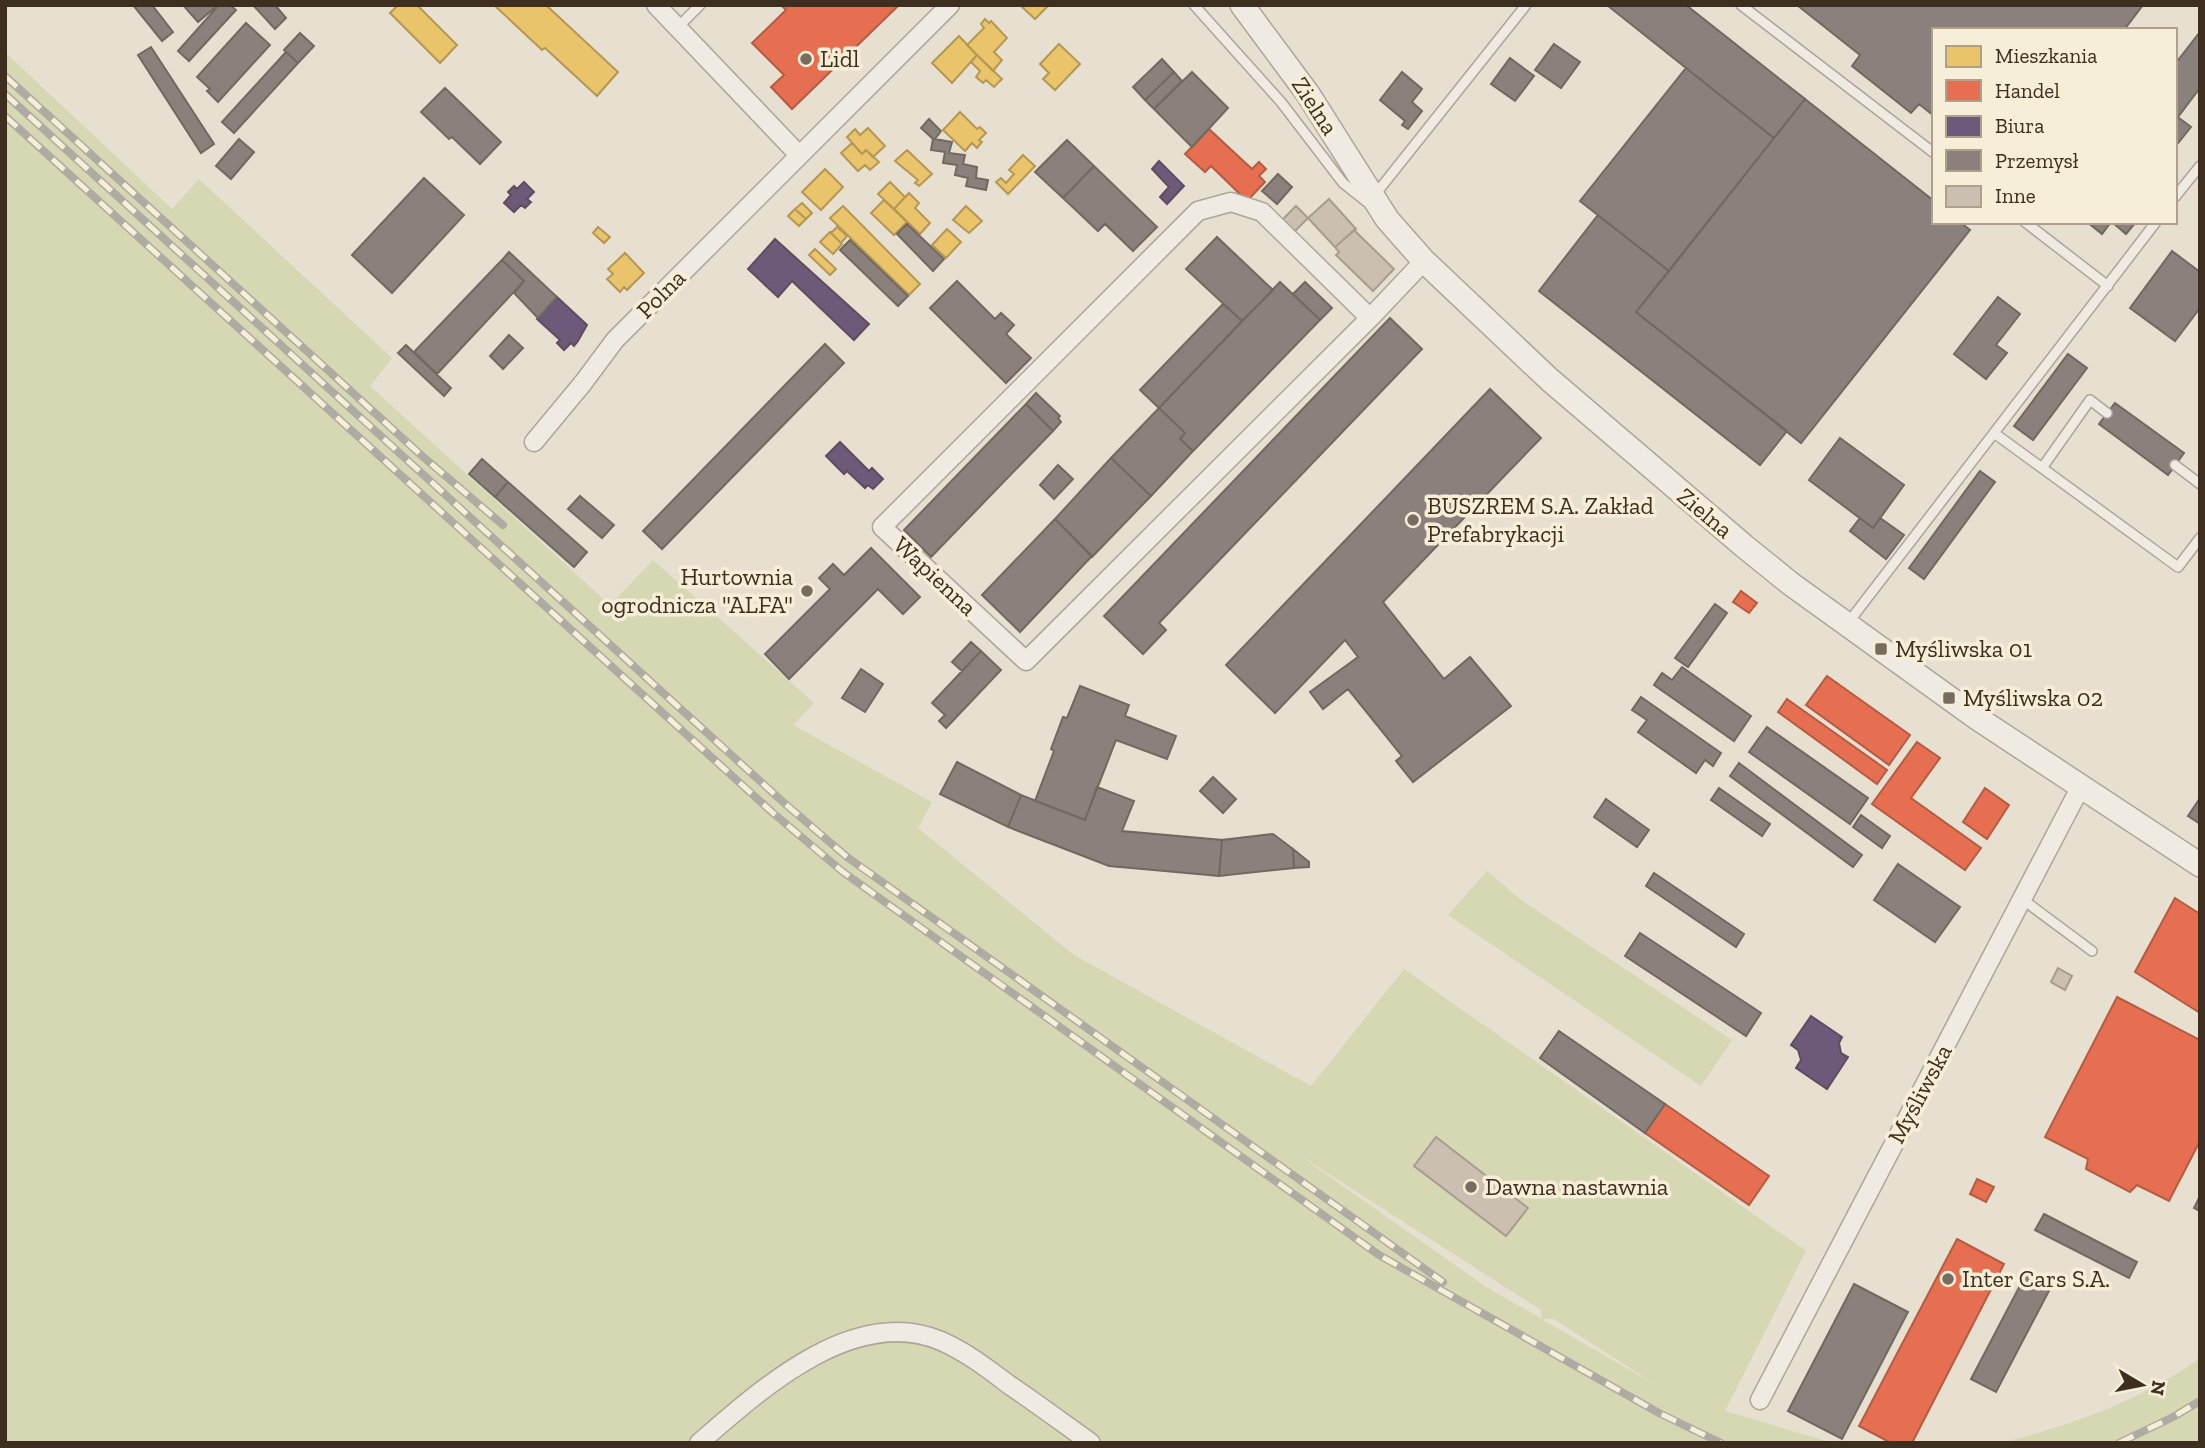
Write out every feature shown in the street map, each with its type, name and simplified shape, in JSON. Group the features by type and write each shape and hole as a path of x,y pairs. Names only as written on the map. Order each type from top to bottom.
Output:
{"street":[{"path":"656,5 799,155"},
{"name":"Polna","path":"534,442 615,340 950,5"},
{"name":"Zielna","path":"1251,11 1308,94 1387,219 1424,261 1550,380 1782,576 1847,625 2080,788 2200,865"},
{"name":"Wapienna","path":"1370,318 1262,212 1231,202 1198,211 882,527 1026,661 1370,318 1424,261"},
{"name":"Myśliwska","path":"1760,1400 2080,788"},
{"path":"699,1443 799,1365 845,1342 873,1333 906,1331 938,1340 963,1352 1091,1443"}],"lane":[{"path":"677,28 700,5"},
{"path":"1194,5 1281,102 1343,183 1387,219"},
{"path":"1373,197 1526,5"},
{"path":"1741,5 1932,151"},
{"path":"2177,195 2200,166"},
{"path":"2028,224 2108,286"},
{"path":"1847,625 2154,224"},
{"path":"2042,468 2090,400 2107,413"},
{"path":"1994,433 2178,567 2200,538"},
{"path":"2175,465 2200,484"},
{"path":"2022,899 2092,951"}],"green space":[{"path":"5,52 172,209 199,179 392,358 370,386 610,605 653,560 814,703 793,725 932,802 918,828 1074,955 1311,1086 1404,969 1806,1251 1725,1411 1833,1443 5,1443","holes":["1296,1153 1541,1310 1542,1319 1486,1287","1554,1319 1656,1385 1543,1320"]},
{"path":"1487,871 1520,899 1732,1040 1701,1086 1448,915"},
{"path":"2200,1358 2200,1443 2001,1443 2105,1410 2154,1387"}],"building: Mieszkania":[{"path":"398,5 417,5 457,45 440,63 390,13"},
{"path":"494,5 546,5 618,72 597,96"},
{"path":"1020,5 1049,5 1035,19"},
{"path":"985,19 989,23 991,21 1007,38 994,52 1002,60 993,71 967,45 984,28 981,24"},
{"path":"959,36 977,55 952,83 932,63"},
{"path":"1059,44 1080,64 1055,90 1043,79 1049,73 1040,64"},
{"path":"977,55 1002,79 994,87 986,80 983,83 976,77 980,71 971,62"},
{"path":"960,112 977,129 980,127 986,133 979,140 982,142 977,148 972,143 965,151 943,130"},
{"path":"868,128 885,146 873,157 866,150 862,154 847,137 855,129 860,135"},
{"path":"852,143 862,154 866,150 879,162 870,170 865,165 858,171 841,153"},
{"path":"907,150 932,174 919,186 915,183 918,180 895,161"},
{"path":"1023,155 1035,166 1008,194 996,182 1001,178 1006,183 1014,174 1009,170"},
{"path":"825,169 843,187 821,210 802,192"},
{"path":"890,182 905,197 894,209 878,194"},
{"path":"909,193 919,203 915,208 930,223 920,234 894,209"},
{"path":"884,200 907,222 894,235 871,213"},
{"path":"802,203 812,213 806,219 795,209"},
{"path":"843,206 920,284 909,295 830,218"},
{"path":"966,206 982,221 969,233 953,220"},
{"path":"795,209 806,219 799,226 788,216"},
{"path":"598,227 610,237 604,243 593,233"},
{"path":"837,227 847,236 841,243 831,233"},
{"path":"947,229 961,242 946,258 932,245"},
{"path":"830,232 842,244 833,254 820,242"},
{"path":"815,249 836,269 830,275 809,255"},
{"path":"625,253 644,273 627,290 624,287 620,292 607,279 613,274 608,269"}],"building: Handel":[{"name":"Lidl","path":"781,5 899,5 792,109 771,87 784,75 752,43 786,10"},
{"path":"1209,129 1252,169 1259,162 1266,169 1259,176 1265,182 1247,201 1211,166 1205,172 1185,154"},
{"path":"1741,591 1757,603 1749,613 1733,602"},
{"path":"1827,676 1910,735 1889,765 1806,705"},
{"path":"1787,699 1887,770 1877,784 1778,712"},
{"path":"1917,742 1940,758 1911,798 1981,848 1965,870 1872,804"},
{"path":"1985,788 2009,805 1987,839 1963,822"},
{"path":"2175,898 2200,914 2200,1013 2135,972"},
{"path":"2117,997 2200,1040 2200,1141 2169,1201 2137,1185 2130,1192 2086,1169 2088,1159 2045,1137"},
{"path":"1665,1104 1769,1176 1749,1205 1645,1133"},
{"path":"1977,1179 1994,1187 1986,1202 1970,1194"},
{"path":"1957,1239 2004,1264 1912,1443 1891,1443 1859,1426"}],"building: Biura":[{"path":"1159,161 1184,186 1167,204 1160,197 1169,187 1152,169"},
{"path":"524,182 534,192 527,199 531,202 525,208 521,205 514,212 504,203 511,195 508,192 514,186 517,189"},
{"path":"775,239 869,324 854,340 792,281 778,297 748,269"},
{"path":"557,297 587,325 574,346 571,343 564,350 557,343 560,340 537,319"},
{"path":"840,442 869,471 872,468 883,479 873,489 868,485 865,488 847,471 844,474 826,456"},
{"path":"1811,1016 1842,1037 1839,1043 1841,1053 1848,1057 1827,1089 1796,1068 1801,1060 1798,1050 1791,1045"}],"building: Przemysł":[{"path":"133,5 152,5 173,32 162,41"},
{"path":"183,5 218,5 198,22"},
{"path":"219,5 230,5 236,10 189,61 178,51"},
{"path":"253,5 275,5 286,18 275,29"},
{"path":"1607,5 1686,5 1805,99 1774,138"},
{"path":"1797,5 2143,5 2126,28 1932,28 1932,114 1919,104 1911,113 1852,66 1860,55"},
{"path":"1797,5 2143,5 2126,28 1932,28 1932,114 1919,104 1911,113 1852,66 1860,55"},
{"path":"246,23 270,45 218,102 207,91 210,89 197,77"},
{"path":"2200,32 2200,88 2178,117 2177,116 2177,61"},
{"path":"300,33 314,46 298,63 284,50"},
{"path":"1554,44 1580,62 1561,88 1535,70"},
{"path":"151,47 214,144 201,153 138,55"},
{"path":"286,52 298,63 234,133 222,122"},
{"path":"1510,58 1534,76 1515,101 1491,84"},
{"path":"1162,59 1174,72 1145,100 1133,87"},
{"path":"1686,68 1774,138 1669,271 1580,201"},
{"path":"1174,72 1182,81 1154,109 1145,100"},
{"path":"1192,72 1228,108 1192,147 1154,109"},
{"path":"1402,72 1422,89 1412,102 1422,111 1408,129 1402,125 1405,121 1380,100"},
{"path":"445,88 501,142 480,164 421,112"},
{"path":"1805,99 1932,199 1932,224 1962,224 1970,230 1801,443 1636,312"},
{"path":"2177,116 2191,127 2177,144"},
{"path":"929,119 941,131 935,139 952,142 949,153 965,155 963,164 977,167 976,178 988,180 986,190 966,186 968,178 955,175 957,165 943,163 945,152 931,150 933,139 921,128"},
{"path":"239,139 254,152 231,179 216,166"},
{"path":"1067,140 1094,166 1063,198 1035,172"},
{"path":"1094,166 1157,227 1133,251 1105,224 1098,231 1063,198"},
{"path":"1278,174 1292,187 1277,204 1262,191"},
{"path":"424,178 464,215 392,293 352,255"},
{"path":"1598,215 1669,271 1636,312 1787,431 1760,465 1539,291"},
{"path":"907,224 944,259 933,271 897,234"},
{"path":"2090,224 2110,224 2102,234"},
{"path":"2114,224 2134,224 2126,234"},
{"path":"1217,237 1273,290 1242,321 1186,269"},
{"path":"850,240 908,296 898,306 840,250"},
{"path":"2172,251 2200,272 2200,308 2175,341 2130,308"},
{"path":"509,252 557,297 538,318 514,293 524,281 502,260"},
{"path":"502,260 524,281 437,374 414,352"},
{"path":"957,281 995,319 1001,313 1014,325 1006,334 1031,358 1006,383 930,308"},
{"path":"1280,282 1320,320 1193,451 1180,439 1185,433 1159,408"},
{"path":"1305,282 1332,308 1320,320 1293,294"},
{"path":"1998,297 2020,314 1996,345 2007,353 1986,379 1954,354"},
{"path":"1223,304 1242,321 1159,408 1140,390"},
{"path":"1390,318 1422,349 1159,623 1166,630 1143,654 1104,616"},
{"path":"509,335 523,348 503,369 490,356"},
{"path":"825,344 844,363 662,549 643,531"},
{"path":"406,345 451,388 444,396 398,353"},
{"path":"2068,354 2087,368 2033,440 2014,426"},
{"name":"BUSZREM S.A. Zakład Prefabrykacji","path":"1490,389 1541,438 1383,602 1444,679 1470,657 1511,706 1413,782 1396,761 1402,756 1348,689 1323,709 1310,692 1358,657 1345,640 1275,713 1226,665"},
{"path":"1036,393 1060,416 1058,418 1061,422 1053,431 1026,404"},
{"path":"2115,403 2184,453 2168,475 2099,424"},
{"path":"1026,404 1053,431 931,557 904,530"},
{"path":"1159,408 1185,433 1180,439 1193,451 1151,496 1111,458"},
{"path":"1840,438 1904,485 1873,528 1809,480"},
{"path":"1111,458 1151,496 1092,557 1055,519"},
{"path":"482,459 508,482 495,497 469,474"},
{"path":"1058,465 1073,479 1054,499 1040,485"},
{"path":"1980,471 1995,482 1924,579 1909,568"},
{"path":"508,482 587,552 574,567 495,497"},
{"path":"580,496 614,525 602,538 568,509"},
{"path":"1860,518 1873,528 1880,518 1904,535 1886,559 1850,531"},
{"path":"1055,519 1092,556 1020,632 982,595"},
{"path":"871,548 920,597 903,614 878,589 789,679 765,654 830,589 819,578 833,564 844,575"},
{"path":"1715,604 1727,613 1688,667 1675,658"},
{"path":"971,642 981,651 962,671 952,662"},
{"path":"981,651 1001,670 946,728 939,721 945,715 932,703"},
{"path":"1682,667 1751,716 1734,741 1654,685 1662,673 1672,680"},
{"path":"861,669 883,684 865,712 842,698"},
{"path":"1080,686 1129,705 1125,716 1176,736 1167,759 1116,740 1085,820 1035,801 1054,751 1051,749 1063,717 1067,718"},
{"path":"1641,697 1721,753 1713,766 1705,760 1696,773 1638,732 1647,720 1632,710"},
{"path":"1767,727 1868,798 1850,824 1749,752"},
{"path":"957,762 1021,795 1008,827 940,794"},
{"path":"1739,763 1862,855 1853,867 1730,776"},
{"path":"1213,777 1236,799 1223,813 1200,791"},
{"path":"1097,787 1134,801 1122,831 1222,840 1219,876 1109,866 1008,827 1021,795 1085,820"},
{"path":"1719,788 1770,824 1762,836 1711,800"},
{"path":"2200,798 2200,824 2188,816"},
{"path":"1606,799 1649,830 1637,847 1594,817"},
{"path":"1861,815 1890,836 1882,848 1853,827"},
{"path":"1273,834 1293,849 1294,868 1219,876 1222,840"},
{"path":"1293,849 1309,862 1309,867 1294,868"},
{"path":"1898,864 1960,907 1935,942 1874,900"},
{"path":"1654,873 1744,934 1736,947 1646,886"},
{"path":"1640,933 1761,1013 1746,1036 1625,956"},
{"path":"1559,1031 1665,1104 1645,1133 1540,1058"},
{"path":"2200,1196 2200,1211 2194,1208"},
{"path":"2044,1214 2137,1262 2129,1278 2035,1230"},
{"path":"2026,1274 2051,1287 1996,1392 1971,1379"},
{"path":"1854,1284 1908,1312 1842,1439 1788,1411"}],"building: Inne":[{"path":"1329,199 1356,229 1335,247 1308,218"},
{"path":"1296,206 1308,218 1293,233 1281,221"},
{"path":"1354,230 1394,269 1373,291 1336,255 1339,252 1335,247"},
{"path":"2058,968 2072,976 2065,990 2051,982"},
{"name":"Dawna nastawnia","path":"1436,1137 1528,1208 1506,1236 1414,1166"}],"railway":[{"path":"5,76 421,455 503,525"},
{"path":"5,94 783,802 847,857 1443,1282"},
{"path":"5,116 773,813 843,872 1379,1255 1659,1413 1721,1443"},
{"path":"2119,1443 2200,1401"}],"place":[{"name":"Lidl","path":"806,59"},
{"name":"BUSZREM S.A. Zakład Prefabrykacji","path":"1413,520"},
{"name":"Hurtownia ogrodnicza \"ALFA\"","path":"807,591"},
{"name":"Myśliwska 01","path":"1881,649"},
{"name":"Myśliwska 02","path":"1949,698"},
{"name":"Dawna nastawnia","path":"1471,1187"},
{"name":"Inter Cars S.A.","path":"1948,1279"}]}
